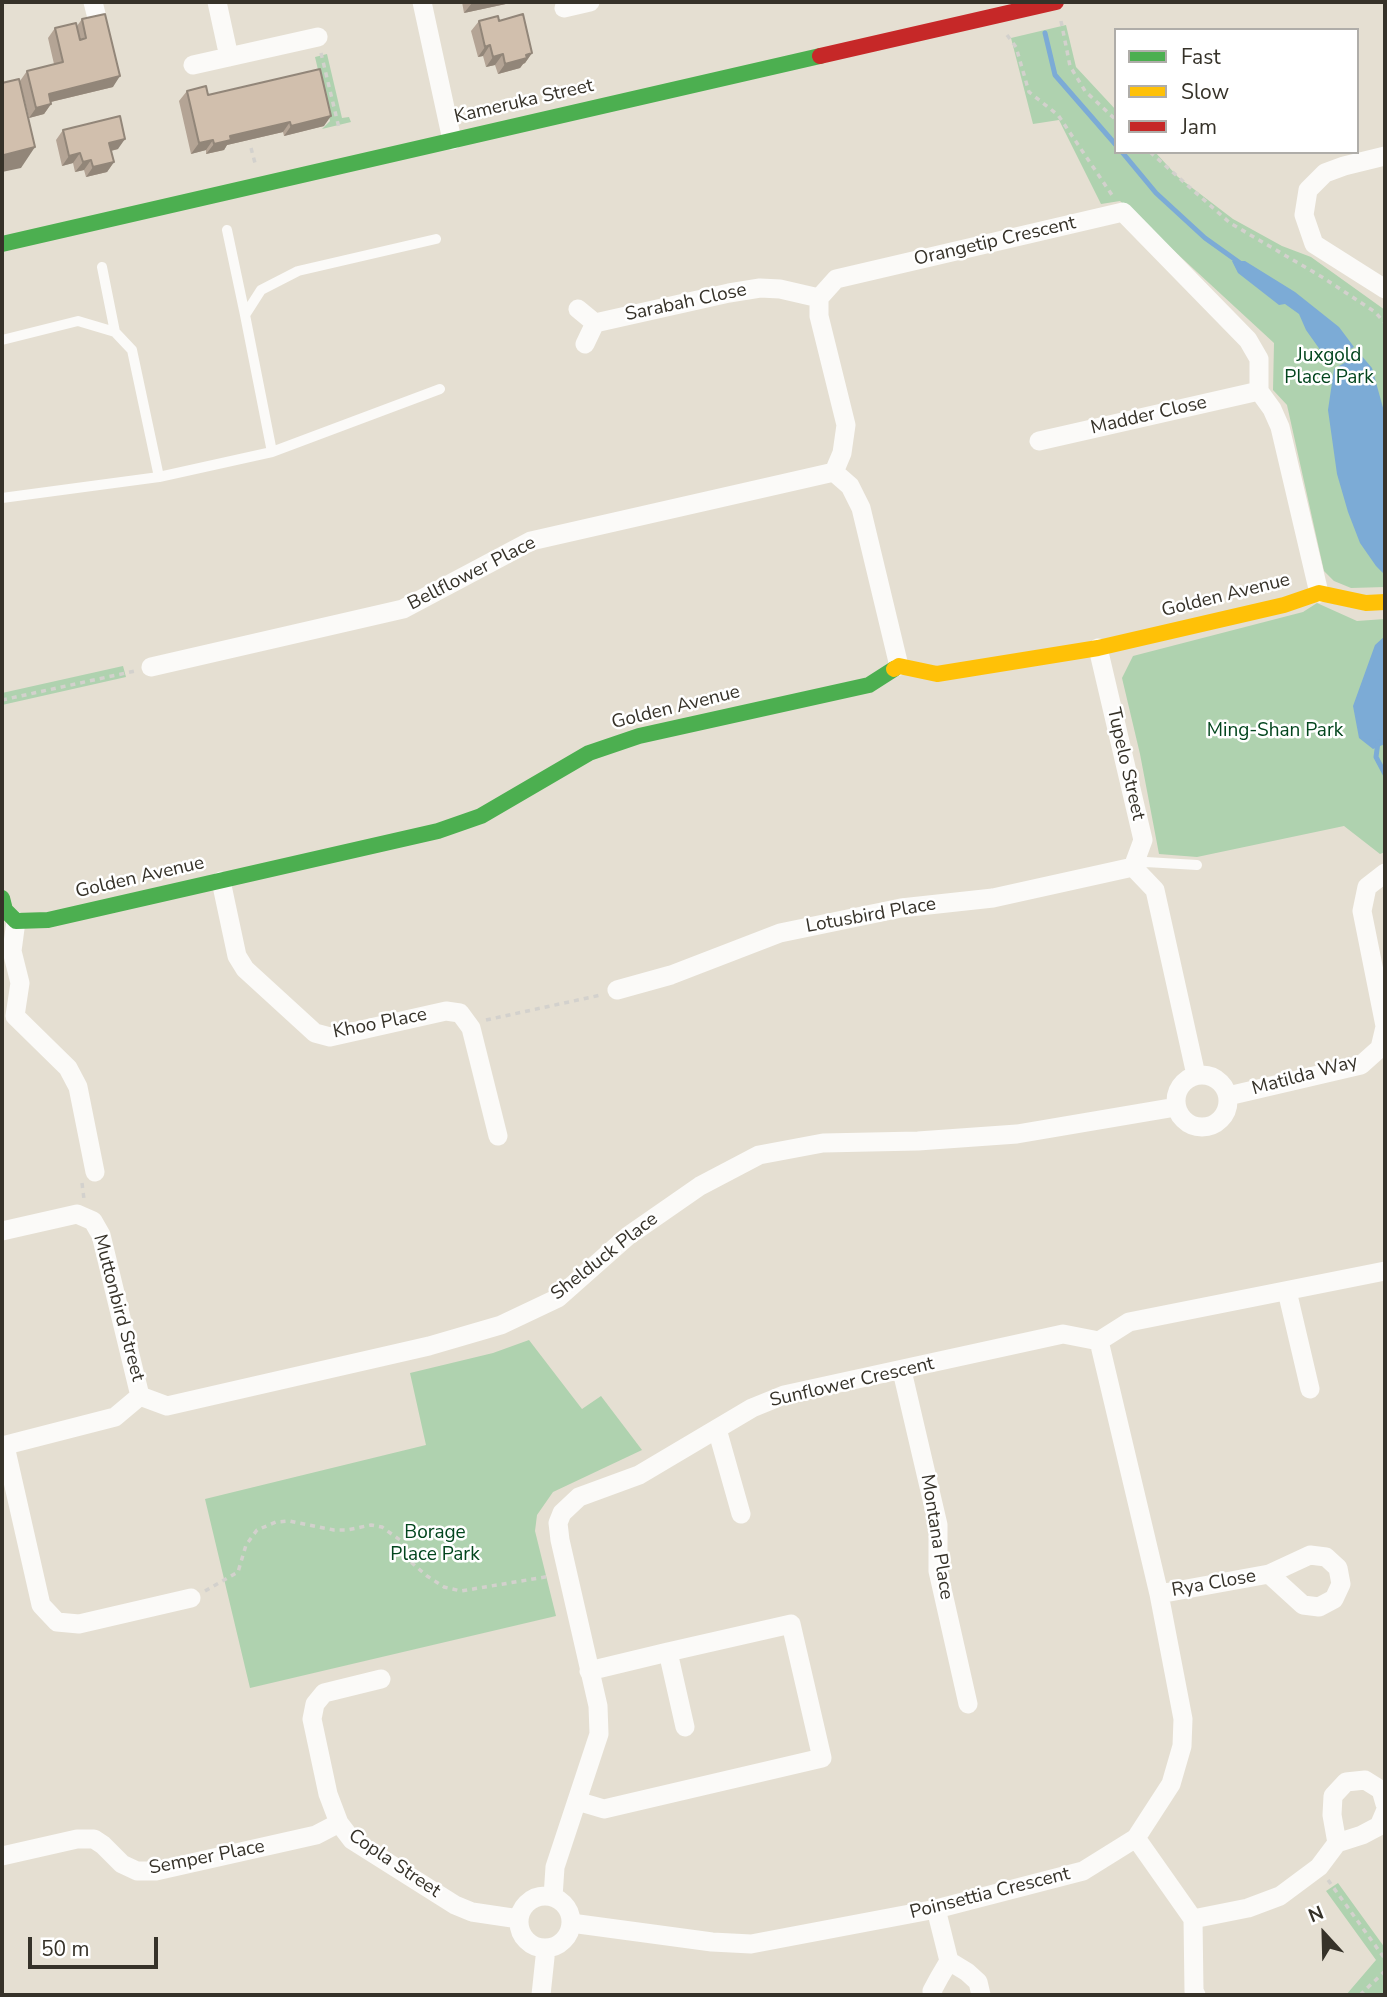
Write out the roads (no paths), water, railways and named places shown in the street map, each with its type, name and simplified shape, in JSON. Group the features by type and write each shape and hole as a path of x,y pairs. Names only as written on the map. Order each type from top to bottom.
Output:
{"street":[{"path":"217,2 229,57"},
{"path":"422,2 451,133"},
{"path":"564,8 589,2"},
{"name":"Kameruka Street","path":"2,244 451,133 987,9 1057,7"},
{"path":"193,65 318,37"},
{"name":"Kameruka Street","path":"2,229 451,133"},
{"path":"1385,156 1325,173 1308,190 1304,215 1314,244 1385,289"},
{"name":"Orangetip Crescent","path":"819,298 836,279 1123,212 1248,340 1259,359 1259,391"},
{"name":"Sarabah Close","path":"594,323 729,292 760,288 780,289 819,298"},
{"path":"819,298 819,316 846,425 842,453 834,472 850,486 861,508 899,666"},
{"path":"578,309 594,323 585,344"},
{"path":"1259,391 1272,409 1280,427 1320,593"},
{"name":"Madder Close","path":"1039,441 1259,391"},
{"name":"Bellflower Place","path":"151,667 403,609 531,541 834,472"},
{"name":"Golden Avenue","path":"16,921 48,920 438,831 481,816 589,753 639,736 869,685 899,666 937,674 1098,648 1284,605 1320,593 1366,603 1385,602"},
{"name":"Tupelo Street","path":"1098,648 1143,840 1133,867"},
{"path":"1133,867 1155,890 1196,1075"},
{"name":"Lotusbird Place","path":"617,990 671,975 780,933 901,908 993,898 1133,867"},
{"name":"Matilda Way","path":"1228,1096 1361,1065 1382,1049 1385,1027 1362,911 1367,887 1385,873"},
{"name":"Khoo Place","path":"221,881 237,956 245,969 315,1033 330,1037 446,1011 460,1013 471,1028 498,1136"},
{"path":"2,898 5,910 16,921 12,951 20,983 8,1018 68,1068 78,1087 95,1172"},
{"path":"1196,1075 1213,1077 1228,1096 1226,1112 1221,1119 1207,1127 1191,1125 1184,1121 1176,1107 1178,1090 1182,1083 1196,1075"},
{"name":"Shelduck Place","path":"141,1396 167,1406 429,1346 501,1325 558,1298 628,1236 700,1186 759,1155 822,1143 918,1141 1017,1134 1176,1107"},
{"name":"Muttonbird Street","path":"2,1231 85,1218 101,1235 141,1396"},
{"path":"1099,1341 1129,1322 1385,1270"},
{"path":"1287,1291 1310,1389"},
{"name":"Sunflower Crescent","path":"553,1897 555,1867 600,1734 598,1706 560,1540 558,1523 562,1513 579,1497 639,1475 752,1408 784,1395 1063,1334 1099,1341"},
{"name":"Poinsettia Crescent","path":"571,1923 712,1942 751,1944 936,1909 1083,1871 1136,1838 1171,1784 1182,1746 1183,1719 1158,1594 1099,1341"},
{"name":"Montana Place","path":"902,1371 938,1525 939,1571 968,1704"},
{"path":"141,1396 115,1417 3,1446 41,1605 57,1622 79,1624 191,1598"},
{"path":"717,1429 741,1514"},
{"name":"Rya Close","path":"1158,1594 1269,1574"},
{"path":"577,1801 604,1808 822,1758 791,1624 589,1671"},
{"path":"668,1652 685,1727"},
{"name":"Copla Street","path":"381,1679 324,1693 315,1704 312,1719 328,1794 339,1823 352,1840 455,1905 472,1912 519,1919"},
{"path":"1337,1843 1332,1815 1333,1796 1346,1782 1365,1780 1381,1790 1385,1804"},
{"path":"1193,1919 1248,1908 1280,1896 1319,1867 1337,1843 1379,1826 1385,1812"},
{"name":"Semper Place","path":"2,1856 77,1839 94,1839 137,1871 156,1871 316,1835 339,1823"},
{"path":"1136,1838 1193,1919 1193,1994"},
{"path":"544,1896 553,1897 566,1907 571,1923 563,1940 546,1948 528,1941 522,1934 519,1919 523,1908 529,1902 544,1896"},
{"path":"933,1995 932,1991 949,1961 936,1909"},
{"path":"541,1995 546,1948"},
{"path":"949,1961 978,1982 981,1995"}],"lane":[{"path":"227,230 272,452"},
{"path":"245,315 261,290 298,271 436,239"},
{"path":"102,267 115,332 132,351 159,477"},
{"path":"2,340 78,321 115,332"},
{"path":"2,499 159,477 272,452 440,389"},
{"path":"1133,867 1146,862 1197,865"}],"water":[{"path":"1232,261 1245,261 1295,292 1339,327 1354,347 1328,361 1306,330 1299,314 1285,304 1279,305 1238,273"},
{"path":"1360,354 1372,368 1385,415 1385,575 1360,543 1348,512 1337,474 1328,410 1334,369"},
{"path":"1385,636 1385,744 1373,749 1359,738 1353,706 1375,645"}],"waterway":[{"path":"1045,33 1055,75 1114,143"},
{"path":"1124,154 1156,193 1205,238 1240,263"},
{"path":"1378,742 1376,757 1385,774"}],"park label":[{"name":"Juxgold Place Park","path":"1329,367"},
{"name":"Ming-Shan Park","path":"1275,731"},
{"name":"Borage Place Park","path":"435,1544"}]}
